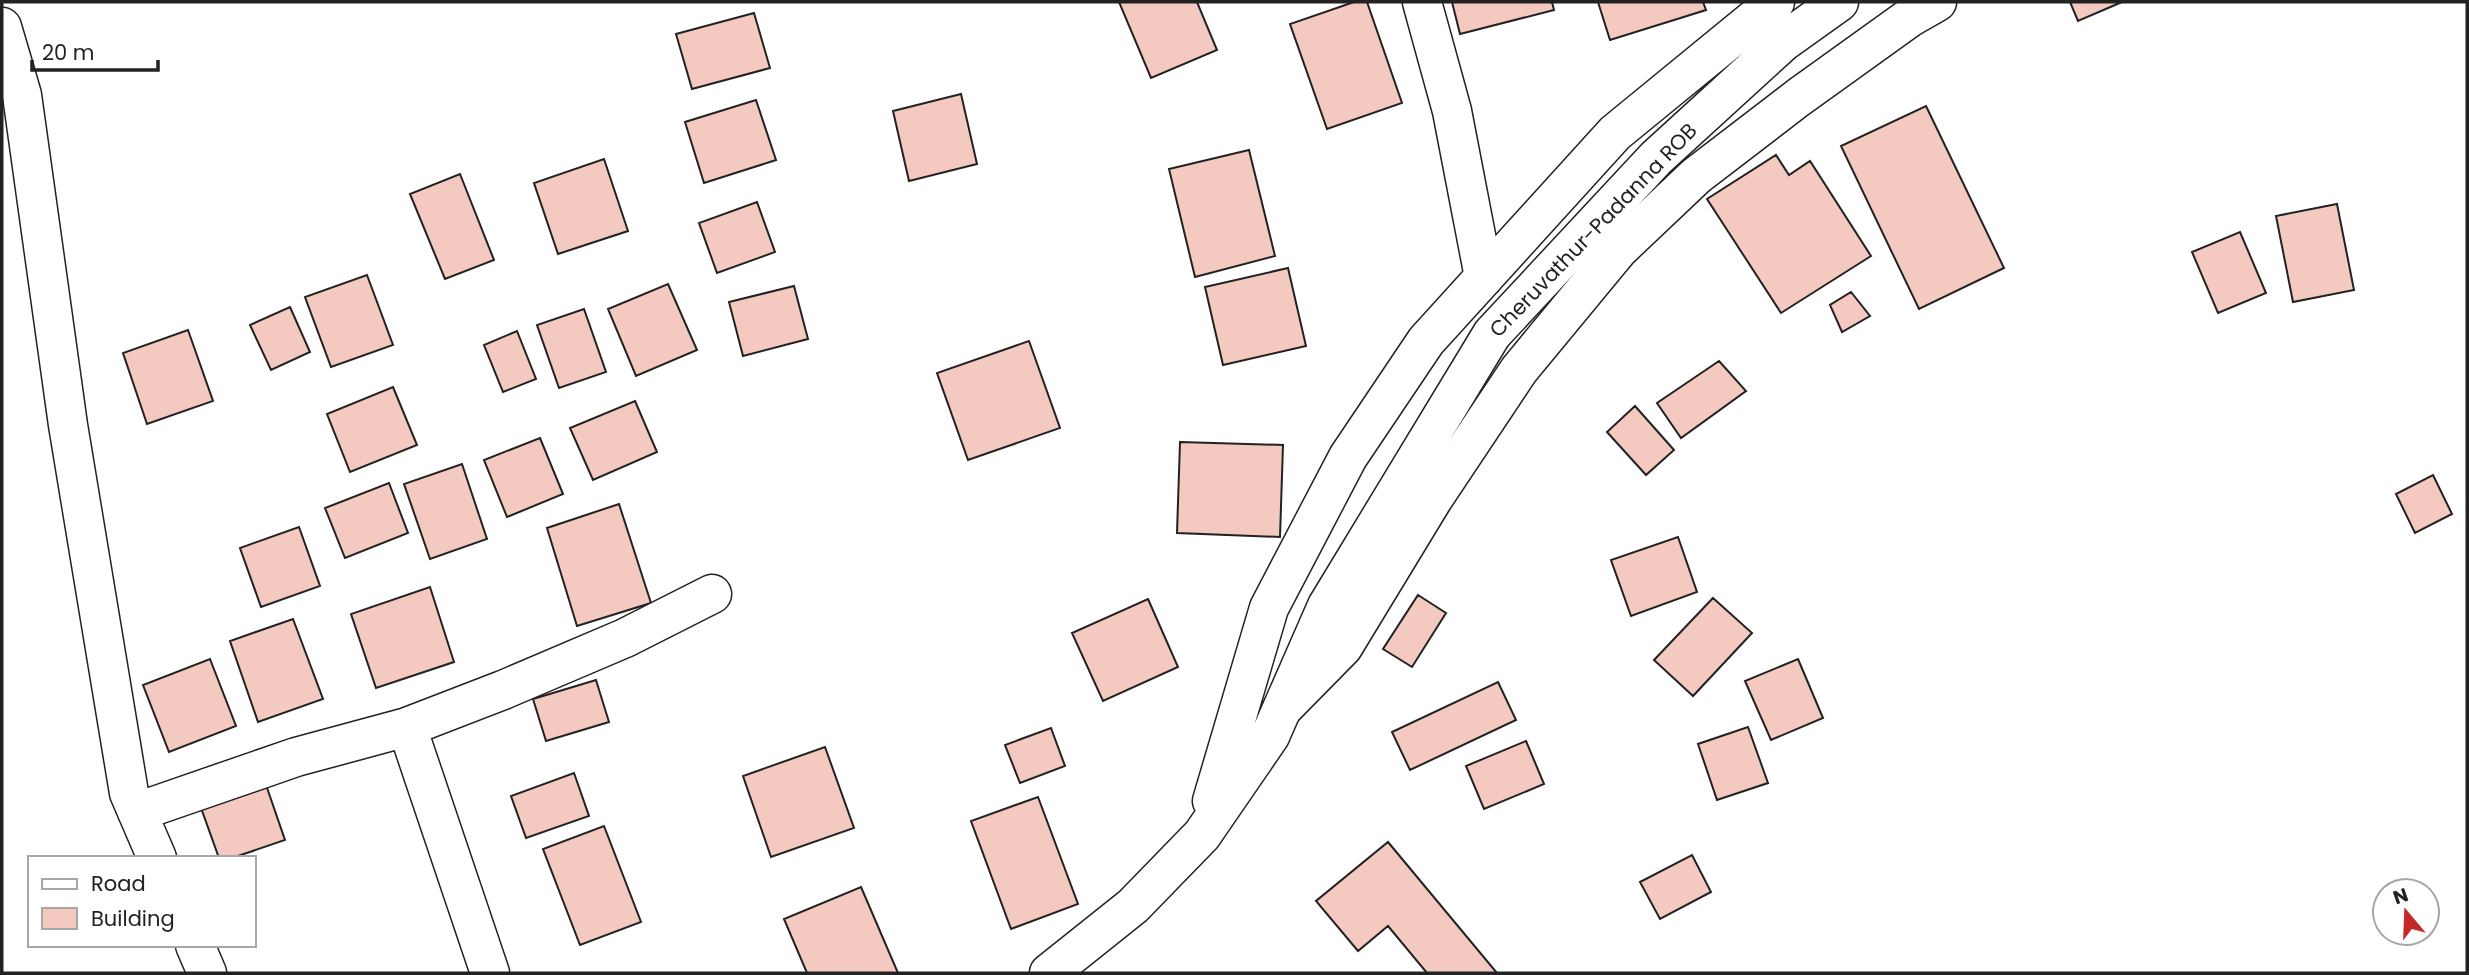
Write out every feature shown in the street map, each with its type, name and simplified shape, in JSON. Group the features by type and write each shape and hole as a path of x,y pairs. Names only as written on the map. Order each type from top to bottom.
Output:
{"street":[{"path":"1422,2 1452,111 1484,276"},
{"path":"1202,835 1269,608 1348,457 1426,341 1615,133 1775,2"},
{"name":"Cheruvathur-Padanna ROB","path":"1049,973 1133,906 1202,835 1270,736 1327,606 1492,334 1656,158 1783,42 1839,2"},
{"path":"1282,709 1343,647 1433,499 1519,370 1619,249 1696,176 1799,97 1909,18 1937,2"},
{"path":"2,27 22,95 68,425 129,793 156,856"},
{"path":"137,813 296,757 407,727 625,638 712,594"},
{"path":"407,727 490,973"},
{"path":"196,947 207,973"}],"building":[{"path":"1119,2 1197,2 1217,50 1151,78"},
{"path":"1354,2 1367,2 1402,103 1327,129 1290,24"},
{"path":"1452,2 1552,2 1554,10 1460,34"},
{"path":"1598,2 1703,2 1706,10 1610,40"},
{"path":"2070,2 2122,2 2078,21"},
{"path":"754,13 770,68 692,89 676,34"},
{"path":"961,94 977,164 909,181 893,111"},
{"path":"756,100 776,160 704,183 685,122"},
{"path":"1926,106 2004,268 1919,309 1841,146"},
{"path":"1249,150 1275,256 1195,277 1169,169"},
{"path":"1776,155 1789,175 1810,161 1871,256 1781,313 1707,199"},
{"path":"604,159 628,231 558,254 534,183"},
{"path":"460,174 494,260 445,279 410,194"},
{"path":"757,202 775,252 717,273 699,223"},
{"path":"2337,204 2354,290 2293,302 2276,216"},
{"path":"2240,232 2266,293 2218,313 2192,252"},
{"path":"1288,268 1306,346 1223,365 1205,287"},
{"path":"367,275 393,345 331,367 305,297"},
{"path":"668,284 697,350 636,376 608,309"},
{"path":"794,286 808,339 743,356 729,302"},
{"path":"1851,292 1870,316 1842,332 1830,305"},
{"path":"290,307 310,352 271,370 250,325"},
{"path":"584,309 606,372 559,388 537,325"},
{"path":"188,330 213,401 147,424 123,353"},
{"path":"517,331 536,379 503,392 484,345"},
{"path":"1029,341 1060,428 968,460 937,373"},
{"path":"1719,361 1746,391 1681,438 1657,403"},
{"path":"393,387 417,445 350,472 327,414"},
{"path":"635,401 657,452 593,480 570,428"},
{"path":"1635,406 1674,450 1646,475 1607,432"},
{"path":"540,438 563,494 507,517 484,460"},
{"path":"1180,442 1283,445 1280,537 1177,533"},
{"path":"462,464 487,539 430,559 404,484"},
{"path":"2433,475 2452,514 2415,533 2396,494"},
{"path":"389,483 408,533 345,558 325,508"},
{"path":"619,504 651,603 577,626 547,528"},
{"path":"299,527 320,586 261,607 240,548"},
{"path":"1678,537 1697,592 1631,616 1611,560"},
{"path":"430,587 454,662 376,688 351,614"},
{"path":"1418,595 1446,613 1412,667 1383,649"},
{"path":"1713,598 1752,633 1693,696 1654,660"},
{"path":"1148,599 1178,667 1103,701 1072,633"},
{"path":"293,619 323,699 258,722 230,641"},
{"path":"210,659 236,726 169,752 143,685"},
{"path":"1798,659 1823,718 1771,740 1745,681"},
{"path":"596,680 609,722 546,741 533,699"},
{"path":"1498,682 1516,720 1410,770 1392,732"},
{"path":"1748,727 1768,783 1717,800 1698,744"},
{"path":"1051,728 1065,766 1020,783 1005,745"},
{"path":"1526,741 1544,784 1484,809 1466,766"},
{"path":"825,747 854,828 771,857 743,776"},
{"path":"574,773 589,816 526,838 511,796"},
{"path":"265,782 285,840 238,856 218,856 200,805"},
{"path":"1038,797 1078,904 1011,929 971,821"},
{"path":"604,826 641,922 580,945 543,849"},
{"path":"1388,842 1497,973 1427,973 1388,926 1358,951 1316,901"},
{"path":"1692,855 1711,892 1660,919 1640,882"},
{"path":"861,887 898,973 807,973 784,919"}]}
